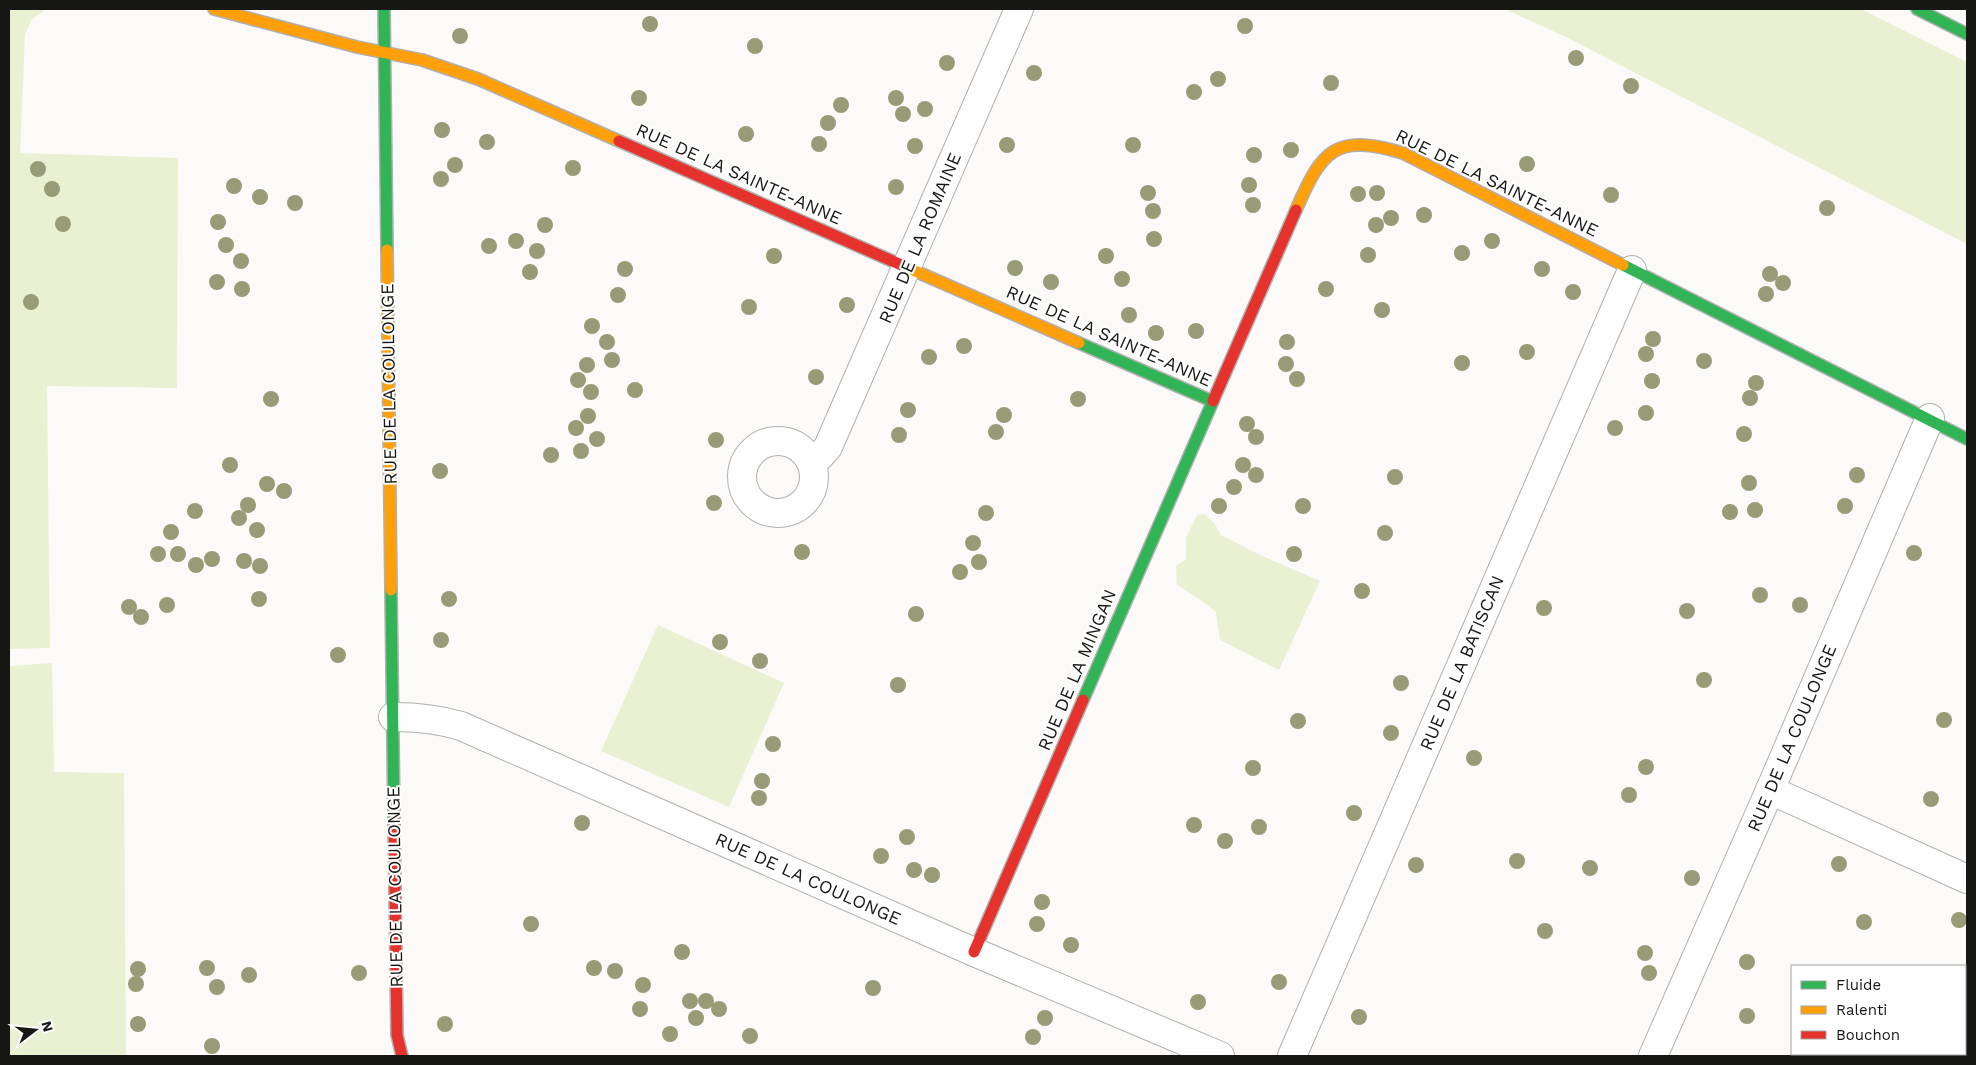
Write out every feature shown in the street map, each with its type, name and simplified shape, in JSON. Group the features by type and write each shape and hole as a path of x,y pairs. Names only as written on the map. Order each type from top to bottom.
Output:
{"street":[{"name":"RUE DE LA SAINTE-ANNE","path":"214,9 357,47 422,60 478,79 1212,402 1310,177 1319,162 1334,151 1349,144 1381,146 1402,153 1930,418 1967,439"},
{"path":"384,9 385,52"},
{"name":"RUE DE LA ROMAINE","path":"811,461 820,456 828,447 1019,9"},
{"path":"1917,9 1967,34"},
{"name":"RUE DE LA COULONGE","path":"385,52 397,1035 402,1056"},
{"name":"RUE DE LA BATISCAN","path":"1292,1056 1632,270"},
{"name":"RUE DE LA MINGAN","path":"974,952 1212,402"},
{"name":"RUE DE LA COULONGE","path":"1653,1056 1930,418"},
{"name":"RUE DE LA COULONGE","path":"393,717 443,720 461,726 974,952 1220,1056"},
{"path":"1770,790 1967,879"}],"green space":[{"path":"9,9 47,9 32,19 25,35 20,153 178,158 177,388 47,386 50,648 9,649"},
{"path":"1505,9 1861,9 1967,62 1967,244 1568,38"},
{"path":"1205,514 1215,524 1221,535 1258,554 1320,581 1279,670 1220,640 1216,612 1177,585 1176,566 1186,559 1186,538 1197,515"},
{"path":"658,625 784,683 729,807 601,751"},
{"path":"52,663 54,772 124,773 126,1056 9,1056 9,666"}],"traffic: fast":[{"path":"384,9 387,250"},
{"path":"1917,9 1967,34"},
{"path":"1623,265 1967,439"},
{"path":"1079,343 1212,401"},
{"path":"1083,700 1213,401"},
{"path":"391,590 394,820"}],"traffic: slow":[{"path":"214,9 357,47 422,60 478,79 619,141"},
{"path":"1296,210 1314,173 1323,160 1346,146 1380,147 1403,153 1623,265"},
{"path":"387,250 391,590"},
{"path":"906,267 1079,343"}],"traffic: jam":[{"path":"619,141 906,267"},
{"path":"1213,401 1296,210"},
{"path":"974,952 1083,700"},
{"path":"394,820 397,1035 402,1056"}]}
